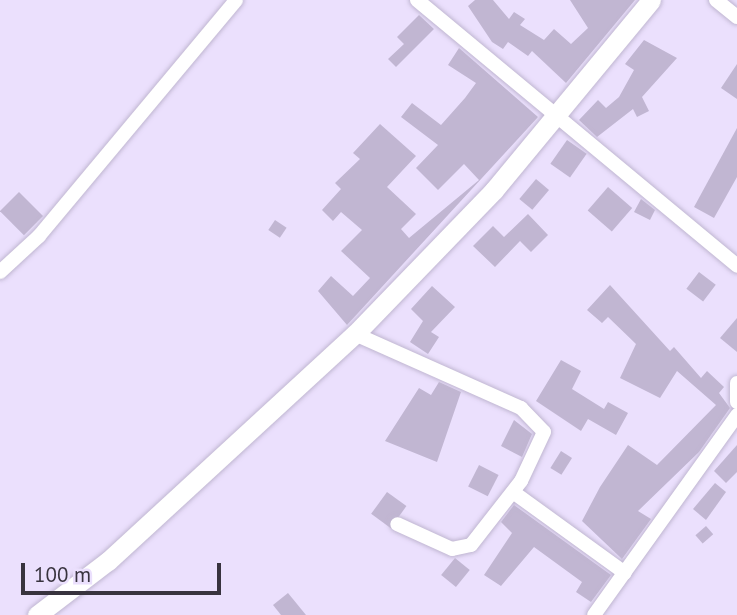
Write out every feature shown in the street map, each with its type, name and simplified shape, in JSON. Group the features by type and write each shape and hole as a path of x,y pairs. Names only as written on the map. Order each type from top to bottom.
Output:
{"street":[{"path":"0,272 39,236 236,0"},
{"path":"417,0 737,266"},
{"path":"46,612 108,561 355,334 494,190 650,0"},
{"path":"716,0 737,17"},
{"path":"355,334 536,418 543,440 513,492 465,549 397,524"},
{"path":"737,383 737,402"},
{"path":"594,615 737,415"},
{"path":"513,492 625,573"}],"building":[{"path":"475,0 493,0 509,19 514,12 525,19 520,25 544,40 554,29 571,44 588,28 570,0 635,0 566,83 532,51 528,56 508,42 503,49 492,42 468,6"},
{"path":"419,15 434,29 396,67 388,59 404,44 397,37"},
{"path":"644,40 677,58 642,97 649,111 637,117 633,109 597,137 579,120 598,100 606,108 619,97 634,70 625,64"},
{"path":"459,48 538,117 347,325 318,291 331,276 353,296 370,278 341,251 362,230 341,212 333,221 322,210 341,189 335,183 360,159 353,153 380,124 416,156 387,187 416,214 401,229 409,238 479,180 464,164 438,190 416,168 438,145 401,117 412,103 441,125 465,98 476,83 448,65"},
{"path":"737,64 737,99 721,88"},
{"path":"737,128 737,177 714,218 694,207"},
{"path":"567,140 587,154 570,178 550,164"},
{"path":"536,179 549,190 532,210 519,199"},
{"path":"608,187 632,208 612,231 588,210"},
{"path":"19,192 43,216 24,235 0,211"},
{"path":"641,199 655,210 650,220 634,212"},
{"path":"528,214 548,235 531,252 520,241 495,267 473,246 493,226 504,237"},
{"path":"275,220 287,228 280,238 268,230"},
{"path":"699,272 716,285 703,301 686,289"},
{"path":"610,285 670,351 674,347 701,378 707,371 724,387 719,393 730,408 699,452 638,511 651,519 622,559 582,521 600,487 628,445 657,465 716,405 677,371 660,398 620,378 636,344 608,317 602,323 587,310"},
{"path":"432,286 455,307 431,332 439,337 428,354 410,342 423,321 411,309"},
{"path":"737,318 737,352 720,338"},
{"path":"561,360 581,371 572,389 604,409 608,402 628,413 616,435 588,419 581,431 536,401"},
{"path":"439,382 461,392 437,462 385,441 419,388 431,395"},
{"path":"514,420 532,434 522,457 501,446"},
{"path":"737,445 737,472 726,483 714,471"},
{"path":"561,451 572,458 561,475 550,468"},
{"path":"479,465 499,475 488,496 468,486"},
{"path":"715,483 726,492 706,520 693,509"},
{"path":"387,492 406,506 391,528 371,514"},
{"path":"514,505 611,575 591,602 576,592 582,582 534,547 501,586 484,575 512,533 501,522"},
{"path":"706,526 713,534 703,543 695,535"},
{"path":"455,558 470,570 456,587 441,575"},
{"path":"288,593 306,615 281,615 273,605"}]}
